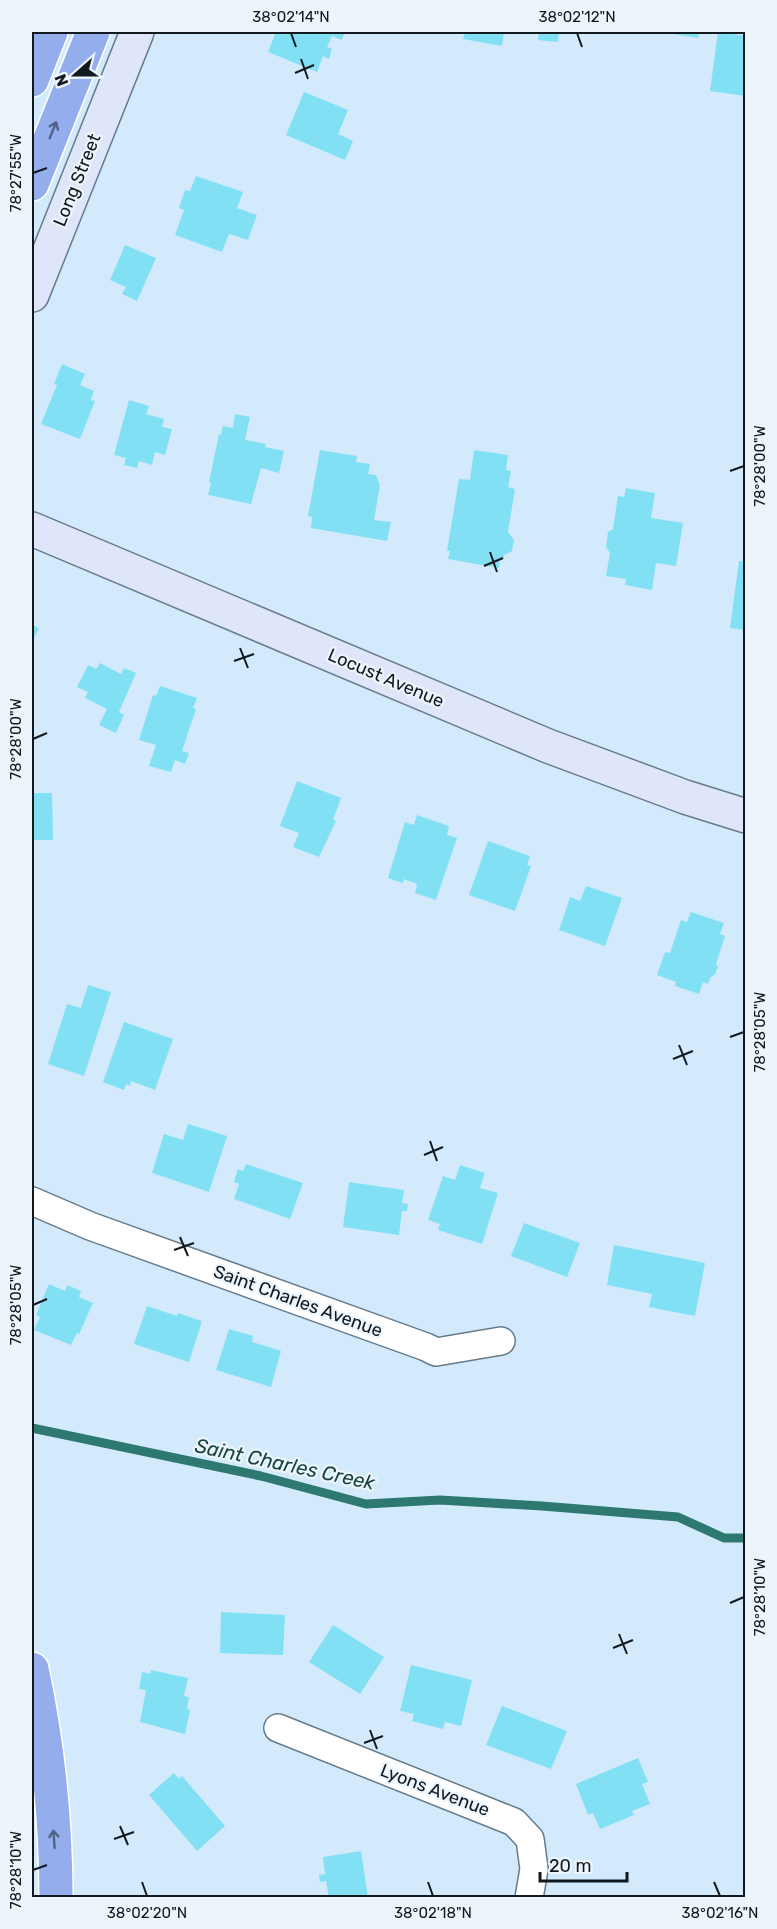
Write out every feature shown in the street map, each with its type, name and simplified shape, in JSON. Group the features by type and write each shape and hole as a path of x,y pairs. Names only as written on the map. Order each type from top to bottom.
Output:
{"highway":[{"path":"32,80 51,32"},
{"path":"32,184 93,32"},
{"path":"32,1669 51,1792 56,1898"}],"street":[{"name":"Long Street","path":"32,295 137,32"},
{"name":"Locust Avenue","path":"32,529 548,746 685,797 746,816"},
{"name":"Saint Charles Avenue","path":"32,1201 90,1226 436,1352 501,1341"},
{"name":"Lyons Avenue","path":"278,1728 514,1822 530,1839 534,1869 529,1898"}],"building":[{"path":"276,32 338,32 344,34 342,40 332,36 327,47 332,49 329,59 323,56 317,72 268,52"},
{"path":"465,32 504,32 502,46 463,39"},
{"path":"539,32 559,32 558,42 538,40"},
{"path":"661,32 699,32 698,38"},
{"path":"718,32 746,36 746,96 710,91"},
{"path":"304,92 348,110 338,134 353,141 345,160 286,135"},
{"path":"196,176 243,192 237,208 257,215 248,240 229,234 222,252 175,235 184,210 179,208 185,190 190,191"},
{"path":"125,245 156,258 137,301 122,294 126,287 110,280"},
{"path":"62,364 85,374 80,385 94,391 91,400 95,401 80,439 41,424 57,385 54,384"},
{"path":"129,400 149,406 146,414 164,419 162,427 172,429 165,455 155,452 152,465 139,461 137,468 124,465 126,458 114,455"},
{"path":"235,414 250,417 245,440 266,444 265,447 284,451 279,473 261,468 251,504 208,495 219,434 221,435 223,426 233,428"},
{"path":"320,450 357,456 356,462 370,464 368,474 376,475 380,485 374,520 391,522 387,541 311,528 312,517 308,516"},
{"path":"474,450 508,455 506,470 511,471 508,487 515,489 508,532 514,540 512,551 504,555 503,560 500,559 499,568 448,559 450,551 447,551 459,479 470,480"},
{"path":"626,488 655,493 651,518 683,523 676,566 656,563 652,590 625,585 626,579 606,576 610,553 606,547 608,532 613,529 618,496 624,497"},
{"path":"739,561 746,562 746,630 730,628"},
{"path":"32,625 39,628 32,642"},
{"path":"100,663 121,674 124,668 136,673 119,712 124,715 116,733 99,725 107,709 85,698 88,692 77,687 88,665 96,669"},
{"path":"160,686 197,698 193,708 196,709 182,751 189,753 185,764 175,760 171,772 149,766 156,745 139,740 153,695 156,696"},
{"path":"297,781 341,798 333,820 336,821 319,857 293,847 299,833 280,826"},
{"path":"32,793 52,793 53,840 32,840"},
{"path":"417,815 449,826 447,835 457,838 436,900 415,893 417,884 404,879 403,883 388,878 405,822 414,825"},
{"path":"488,841 530,856 527,865 531,866 515,911 469,895"},
{"path":"586,886 622,898 605,946 559,930 570,897 580,901"},
{"path":"691,912 724,923 720,934 725,936 716,964 718,967 708,984 703,982 699,994 675,986 676,982 657,975 665,952 670,953 681,920 687,922"},
{"path":"88,985 111,992 84,1076 48,1064 67,1004 81,1008"},
{"path":"124,1022 173,1039 155,1090 131,1081 130,1086 126,1084 124,1090 103,1082"},
{"path":"188,1124 227,1136 209,1192 152,1173 164,1134 183,1140"},
{"path":"246,1164 303,1183 290,1219 234,1199 239,1184 234,1182 238,1169 243,1171"},
{"path":"460,1165 485,1173 480,1188 498,1193 482,1244 438,1230 440,1224 428,1220 443,1176 455,1180"},
{"path":"349,1182 404,1190 402,1203 408,1204 407,1211 402,1211 399,1235 343,1227"},
{"path":"524,1223 580,1243 567,1277 511,1256"},
{"path":"614,1245 705,1263 695,1316 649,1307 652,1294 607,1285"},
{"path":"49,1284 65,1291 67,1285 81,1291 79,1297 93,1303 79,1334 77,1333 71,1345 34,1330 40,1317 36,1315"},
{"path":"147,1306 202,1321 189,1362 134,1344"},
{"path":"229,1329 253,1336 252,1342 281,1351 271,1387 216,1370"},
{"path":"221,1612 285,1615 283,1655 220,1653"},
{"path":"333,1625 384,1657 360,1694 309,1662"},
{"path":"411,1665 472,1680 461,1726 445,1722 443,1729 412,1721 414,1714 400,1711"},
{"path":"151,1670 188,1678 184,1696 189,1697 187,1709 190,1710 185,1734 140,1722 146,1690 139,1689 142,1672 150,1674"},
{"path":"502,1706 567,1731 551,1769 486,1745"},
{"path":"638,1758 648,1782 642,1784 650,1804 632,1811 634,1815 600,1829 593,1813 588,1815 576,1784"},
{"path":"174,1773 179,1779 182,1776 225,1826 197,1851 149,1795"},
{"path":"361,1851 368,1898 329,1898 326,1881 320,1882 319,1875 325,1874 323,1857"}],"waterway":[{"name":"Saint Charles Creek","path":"32,1428 261,1476 366,1504 440,1500 678,1517 724,1538 746,1538"}]}
